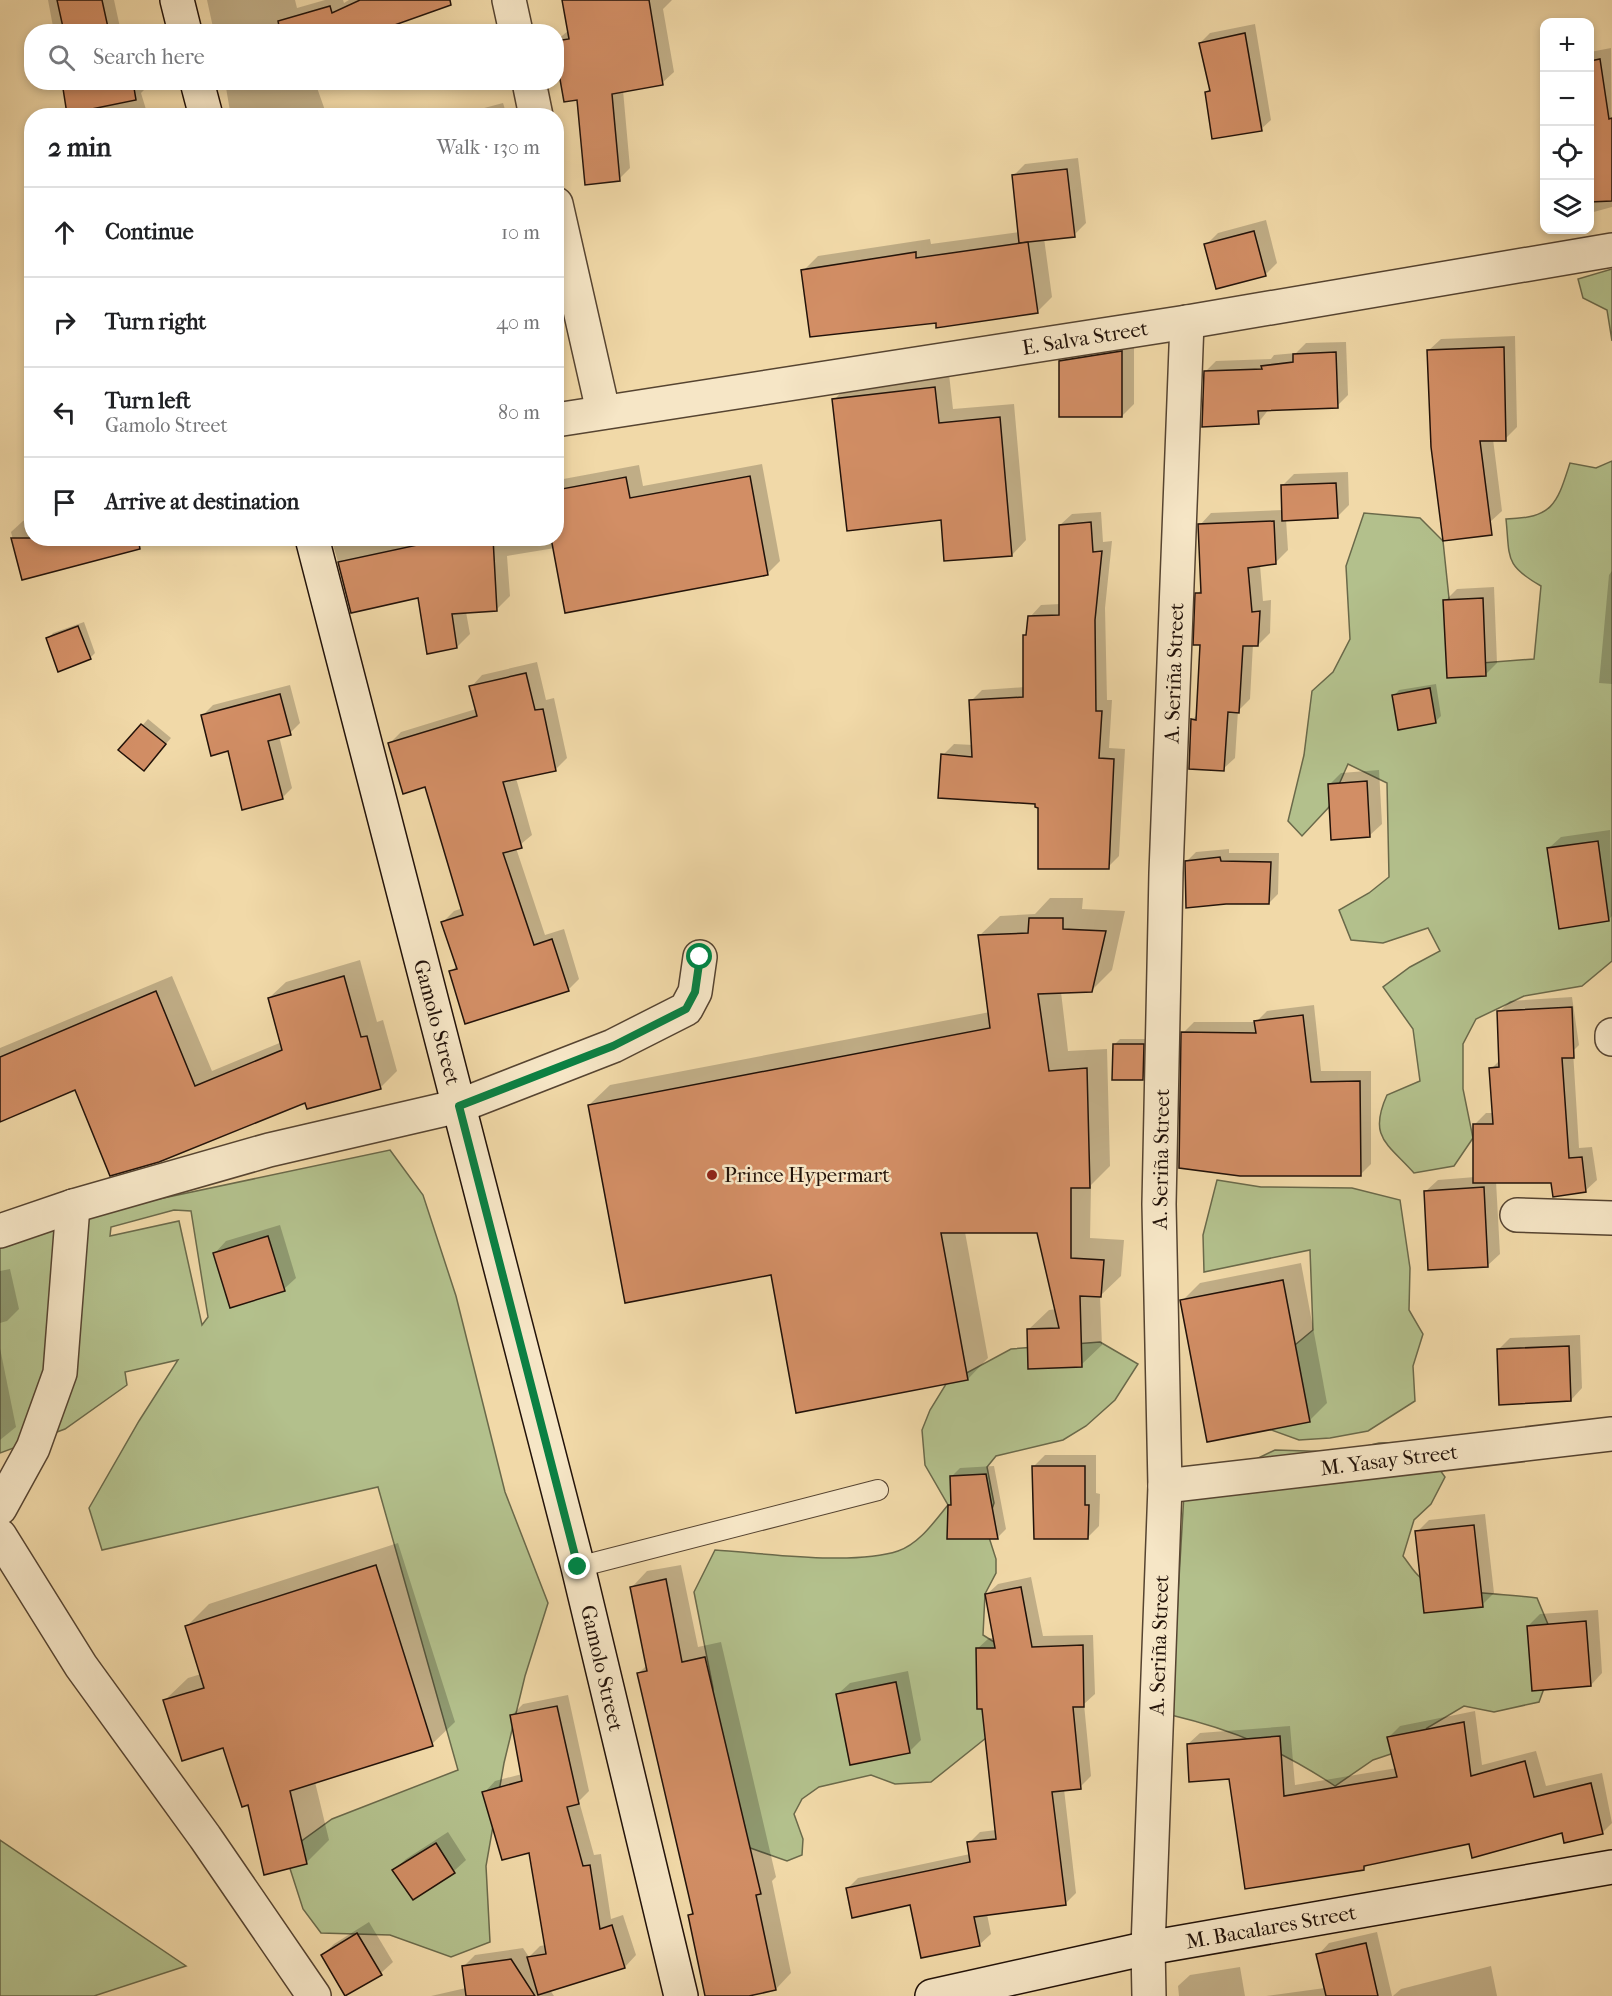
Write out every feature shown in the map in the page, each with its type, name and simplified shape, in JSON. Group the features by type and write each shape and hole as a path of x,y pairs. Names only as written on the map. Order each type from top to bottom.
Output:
{"street":[{"path":"177,0 182,24"},
{"path":"509,0 514,24"},
{"path":"199,90 204,108"},
{"path":"531,90 534,108"},
{"path":"564,239 603,411"},
{"name":"E. Salva Street","path":"564,418 1187,322 1612,250"},
{"name":"A. Seriña Street","path":"1149,1996 1148,1948 1165,1486 1159,1204 1166,873 1187,322"},
{"name":"Gamolo Street","path":"314,546 578,1567 681,1996"},
{"path":"0,1231 73,1206 269,1150 459,1106 613,1046 686,1009 695,992 700,957"},
{"path":"0,1508 33,1448 60,1373 73,1206"},
{"path":"1517,1215 1612,1218"},
{"name":"M. Yasay Street","path":"1165,1486 1612,1434"},
{"path":"0,1536 81,1666 205,1837 314,1996"},
{"name":"M. Bacalares Street","path":"932,1996 1148,1948 1612,1867"}],"lane":[{"path":"578,1567 878,1490"}],"green space":[{"path":"1612,269 1612,341 1607,310 1583,298 1578,279"},
{"path":"1612,461 1612,961 1582,986 1524,996 1476,1019 1463,1044 1463,1089 1473,1138 1454,1166 1414,1173 1389,1146 1380,1130 1379,1121 1387,1095 1420,1081 1413,1029 1383,987 1410,967 1440,951 1428,928 1383,943 1351,940 1339,910 1369,893 1389,877 1387,783 1348,764 1329,807 1302,836 1288,821 1304,755 1312,691 1333,672 1350,639 1346,566 1364,513 1420,518 1443,541 1456,665 1534,659 1541,586 1520,572 1511,559 1506,519 1534,515 1551,506 1557,498 1570,463 1596,468"},
{"path":"390,1150 423,1195 456,1296 505,1492 548,1603 525,1676 504,1763 486,1866 490,1942 451,1957 390,1935 321,1933 303,1909 285,1853 332,1819 458,1770 378,1487 102,1550 89,1508 139,1421 178,1360 125,1372 127,1385 65,1429 0,1453 0,1246 16,1239 154,1200","holes":["174,1210 191,1211 208,1317 202,1325 179,1221 110,1236 111,1227"]},
{"path":"1217,1180 1261,1187 1352,1188 1400,1200 1410,1268 1409,1310 1423,1334 1413,1366 1415,1401 1368,1431 1330,1438 1299,1440 1244,1420 1295,1345 1313,1330 1310,1250 1204,1272 1203,1235"},
{"path":"1100,1342 1138,1364 1115,1400 1086,1426 1063,1440 996,1456 987,1467 994,1503 986,1528 996,1559 996,1573 985,1594 983,1635 1002,1647 1006,1722 931,1782 895,1784 871,1775 819,1787 802,1799 794,1814 803,1839 802,1855 787,1861 739,1844 700,1780 713,1688 694,1592 715,1550 782,1556 857,1558 906,1548 926,1532 948,1505 925,1465 922,1430 930,1410 946,1384 1011,1349"},
{"path":"1420,1442 1445,1477 1431,1504 1414,1520 1403,1556 1418,1576 1432,1584 1476,1592 1537,1598 1555,1641 1550,1672 1539,1702 1494,1712 1464,1706 1427,1728 1418,1745 1373,1760 1335,1786 1295,1762 1256,1743 1216,1727 1171,1715 1184,1494 1275,1450 1342,1452 1379,1443"},
{"path":"0,1840 186,1966 94,1996 0,1996"}],"building":[{"path":"57,0 102,0 107,24 62,24"},
{"path":"360,0 450,0 451,5 398,24 279,24 278,21 330,6 332,13"},
{"path":"562,0 649,0 663,85 612,94 620,181 585,185 577,100 564,102 562,90 564,90 564,40 569,39"},
{"path":"1245,33 1262,131 1212,139 1205,92 1210,91 1199,43"},
{"path":"1600,59 1609,119 1612,118 1612,201 1594,202 1594,60"},
{"path":"63,90 134,90 136,100 97,108 66,108"},
{"path":"1067,169 1075,237 1019,243 1012,175"},
{"path":"1254,231 1266,276 1216,289 1204,244"},
{"path":"1028,242 1038,313 936,328 936,323 810,337 801,270 916,252 916,258"},
{"path":"1504,347 1506,441 1480,441 1492,535 1443,541 1431,447 1427,350"},
{"path":"1122,351 1122,417 1059,417 1059,361"},
{"path":"1336,352 1338,408 1258,411 1259,424 1202,427 1204,371 1262,369 1261,366 1293,362 1293,354"},
{"path":"935,387 939,423 1000,417 1012,556 944,561 941,520 847,531 832,399"},
{"path":"750,476 768,575 565,613 552,546 564,546 564,489 626,477 630,498"},
{"path":"1336,483 1338,518 1282,521 1281,485"},
{"path":"1274,521 1276,564 1248,568 1252,612 1260,611 1258,646 1243,646 1239,713 1228,712 1224,771 1189,769 1191,719 1196,720 1200,645 1193,645 1195,593 1201,593 1198,524"},
{"path":"1091,522 1093,552 1102,551 1095,620 1096,711 1102,711 1099,758 1114,759 1109,869 1038,869 1038,808 1035,804 938,798 941,754 972,757 969,700 1023,697 1023,635 1026,635 1028,616 1059,615 1059,525"},
{"path":"11,538 24,538 24,546 139,546 140,549 22,580"},
{"path":"413,546 493,546 497,611 452,614 457,648 427,654 418,598 351,613 338,562"},
{"path":"1483,598 1486,676 1447,678 1443,600"},
{"path":"78,626 91,659 58,672 46,638"},
{"path":"526,673 535,710 543,709 556,771 503,782 522,848 503,853 534,945 552,939 569,991 465,1024 449,971 457,969 441,922 463,915 425,787 403,794 388,743 477,716 469,686"},
{"path":"1430,688 1436,723 1398,730 1392,695"},
{"path":"280,694 291,735 268,741 283,799 242,810 228,751 211,756 201,715"},
{"path":"141,724 166,744 144,771 118,750"},
{"path":"1367,781 1370,837 1331,840 1328,784"},
{"path":"1598,841 1609,921 1559,929 1547,848"},
{"path":"1220,857 1221,861 1271,862 1269,904 1226,904 1186,908 1185,861"},
{"path":"1029,918 1063,918 1063,929 1106,931 1092,992 1038,994 1049,1071 1087,1068 1090,1188 1071,1188 1071,1258 1104,1260 1101,1297 1080,1296 1082,1367 1028,1369 1027,1329 1059,1328 1037,1233 941,1233 968,1380 796,1413 771,1275 625,1303 588,1105 990,1028 978,935 1028,933"},
{"path":"344,976 361,1037 367,1036 381,1089 307,1109 305,1103 159,1162 110,1176 75,1090 0,1122 0,1057 156,991 195,1086 282,1050 268,998"},
{"path":"1572,1007 1574,1058 1562,1058 1569,1158 1582,1157 1586,1192 1553,1197 1551,1183 1473,1183 1473,1124 1493,1124 1489,1068 1499,1067 1497,1011"},
{"path":"1303,1015 1311,1082 1360,1081 1361,1176 1240,1176 1179,1168 1181,1032 1256,1033 1254,1021"},
{"path":"1113,1044 1144,1044 1143,1080 1112,1080"},
{"path":"1484,1187 1488,1267 1428,1270 1424,1191"},
{"path":"268,1236 285,1291 230,1308 213,1253"},
{"path":"1283,1280 1310,1422 1207,1442 1180,1300"},
{"path":"1569,1346 1571,1401 1499,1405 1497,1349"},
{"path":"1032,1466 1085,1466 1085,1505 1089,1505 1088,1539 1034,1539"},
{"path":"986,1474 998,1539 947,1539 948,1505 951,1505 950,1476"},
{"path":"1474,1525 1483,1607 1424,1613 1415,1531"},
{"path":"376,1565 433,1746 290,1791 307,1864 264,1875 248,1805 242,1807 223,1748 182,1761 163,1700 204,1688 185,1626"},
{"path":"666,1579 682,1662 705,1657 761,1894 756,1895 776,1990 749,1996 705,1996 688,1915 693,1914 637,1673 647,1671 630,1587"},
{"path":"1021,1587 1032,1647 1083,1645 1084,1707 1073,1707 1081,1789 1052,1792 1066,1905 974,1917 980,1946 921,1958 910,1905 852,1918 846,1888 970,1862 967,1842 996,1839 982,1709 977,1709 976,1648 995,1648 985,1594"},
{"path":"1586,1621 1591,1686 1532,1691 1527,1626"},
{"path":"896,1682 910,1753 850,1765 836,1694"},
{"path":"557,1706 579,1804 567,1807 583,1866 590,1865 600,1929 612,1925 625,1968 538,1995 527,1957 546,1954 529,1853 502,1860 482,1792 522,1781 510,1715"},
{"path":"1464,1722 1471,1776 1525,1761 1534,1797 1591,1783 1603,1834 1564,1843 1562,1833 1472,1858 1469,1844 1364,1866 1364,1870 1245,1889 1229,1779 1189,1782 1187,1744 1280,1736 1284,1796 1397,1777 1387,1737"},
{"path":"436,1843 455,1873 413,1900 392,1870"},
{"path":"357,1933 382,1975 345,1996 321,1955"},
{"path":"1366,1943 1378,1996 1326,1996 1316,1954"},
{"path":"511,1959 535,1996 466,1996 462,1966"}],"place":[{"name":"Prince Hypermart","path":"712,1175"}],"route":[{"path":"578,1567 459,1106 613,1046 659,1025 686,1009 695,992 700,957"}]}
